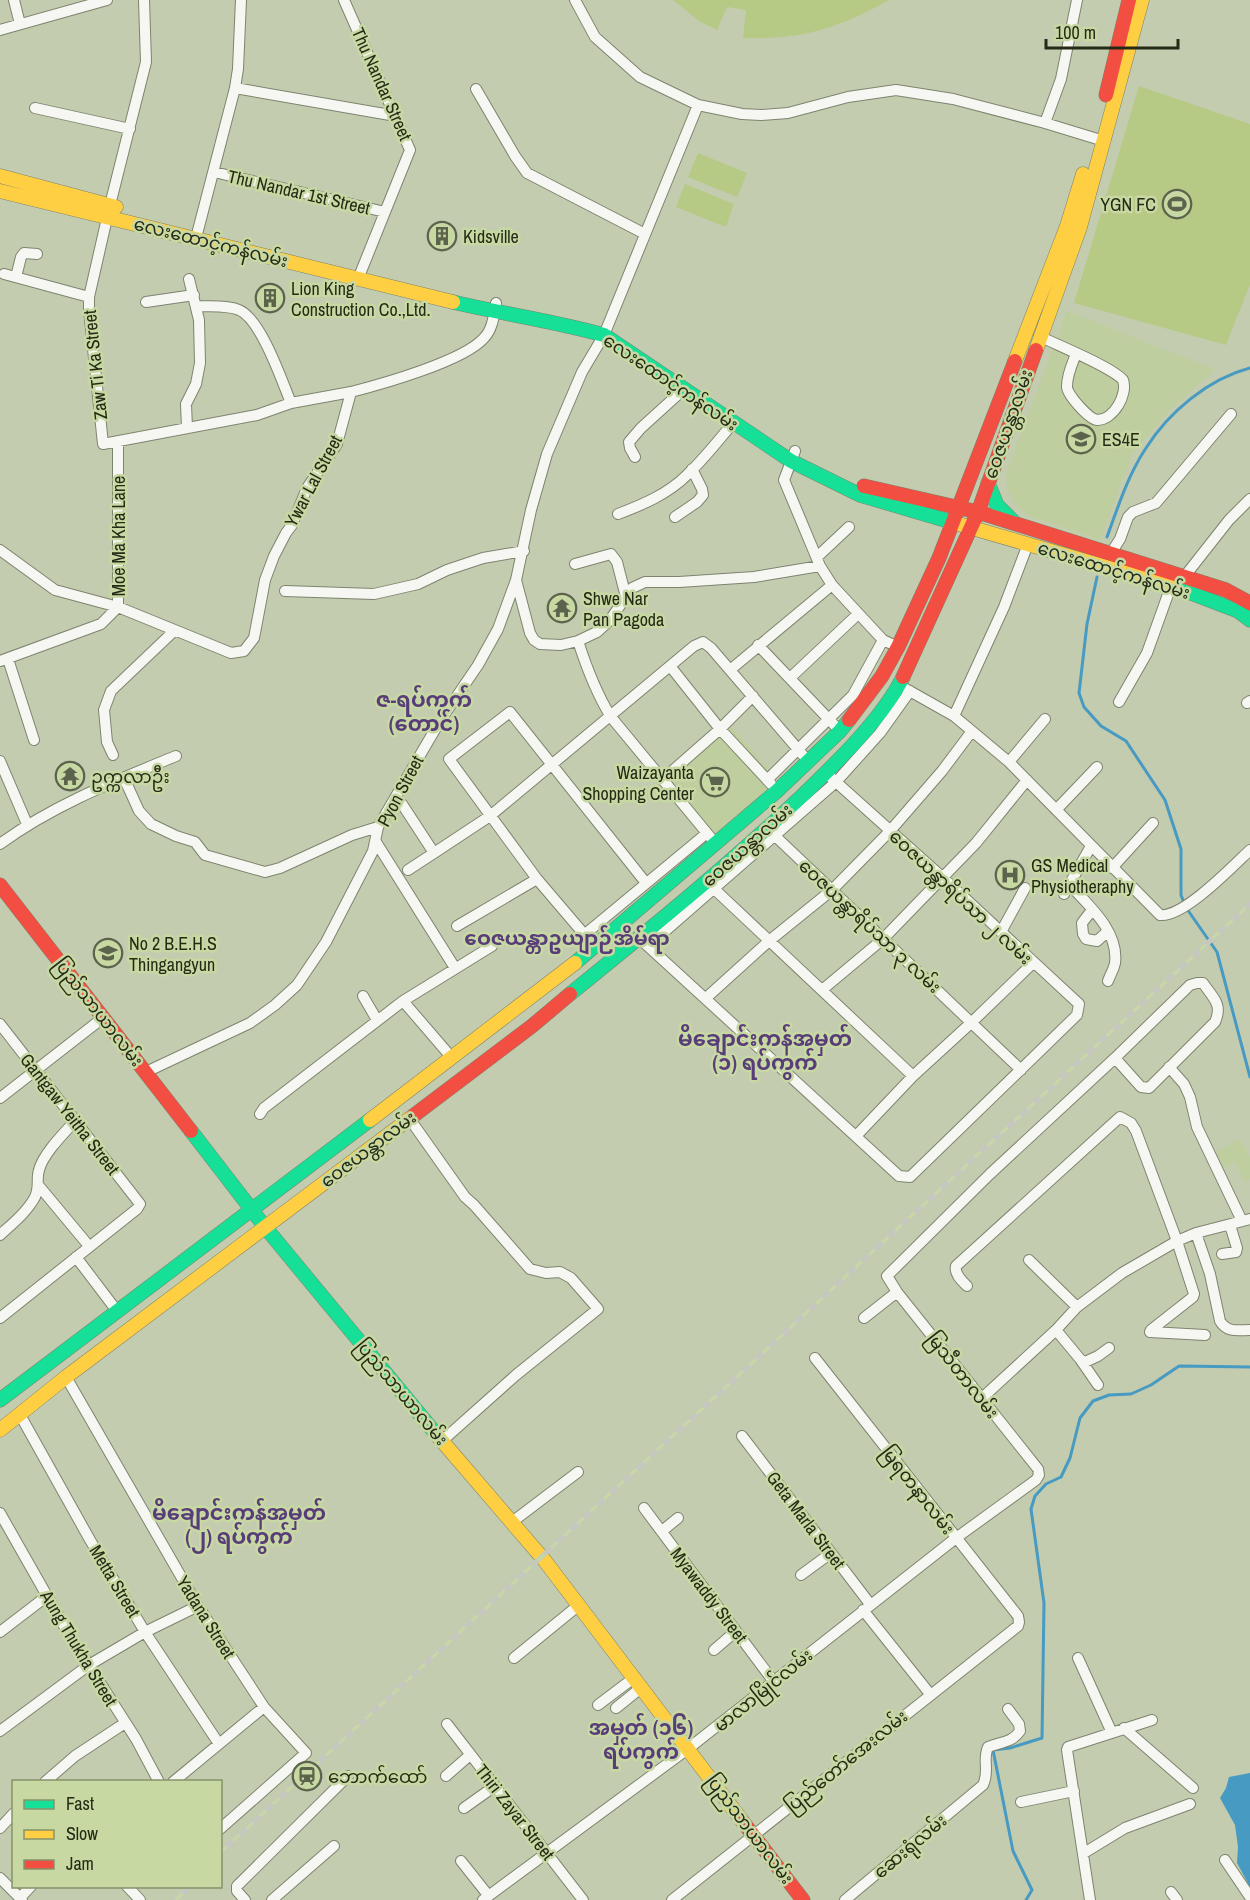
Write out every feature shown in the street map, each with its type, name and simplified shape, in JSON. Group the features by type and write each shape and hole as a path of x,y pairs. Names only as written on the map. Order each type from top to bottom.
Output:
{"main road":[{"name":"ဝေဇယန္တာလမ်း","path":"0,1430 66,1377 644,942 831,777 849,749 904,688 978,512 1039,336 1080,227 1129,0"},
{"name":"ဝေဇယန္တာလမ်း","path":"0,1400 452,1058 595,946 777,791 837,733 882,676 939,558 1099,140 1142,0"},
{"name":"လေးထောင့်ကန်လမ်း","path":"0,176 52,197"},
{"name":"လေးထောင့်ကန်လမ်း","path":"0,191 52,197 495,307 576,318 605,331 712,401 747,420 793,456"},
{"name":"လေးထောင့်ကန်လမ်း","path":"639,353 684,389 712,401 733,423 793,456 919,505 953,522 1177,583 1226,590 1250,603"},
{"path":"939,558 940,551 935,530 919,505 956,490 969,481"},
{"path":"988,483 995,503 1004,515 1019,526"},
{"name":"လေးထောင့်ကန်လမ်း","path":"919,505 958,507 1111,553 1238,611 1250,621"},
{"path":"954,566 978,543 990,539 1024,543"},
{"path":"837,733 849,749"},
{"name":"ပြည်သာယာလမ်း","path":"0,886 265,1227 579,1605 803,1900"},
{"path":"518,1007 532,1026"}],"street":[{"path":"14,0 20,24"},
{"path":"0,30 107,0"},
{"name":"Zaw Ti Ka Street","path":"118,442 103,444 89,297 108,211 146,62 144,0"},
{"path":"198,233 235,87 241,0"},
{"name":"Thu Nandar Street","path":"344,0 410,150 360,274"},
{"path":"574,0 595,37 640,77 698,105 742,114 788,113 848,97 896,90 953,99 1046,123 1099,140"},
{"path":"1046,123 1061,79 1077,0"},
{"path":"235,87 396,117"},
{"path":"476,89 515,156 527,172 645,234"},
{"name":"Pyon Street","path":"146,1072 250,1023 276,1005 297,985 326,942 364,870 376,842 378,827 440,721 498,629 516,580 531,510 547,454 582,372 605,331 698,105"},
{"path":"35,108 130,129"},
{"name":"Thu Nandar 1st Street","path":"214,172 385,212"},
{"path":"16,277 24,253 37,254"},
{"path":"4,274 89,297"},
{"path":"187,428 186,404 196,384 200,369 200,330 189,279"},
{"path":"146,303 195,301 235,308 248,316 267,345 291,403"},
{"path":"118,442 257,415 291,403 351,392 455,358 484,338 491,326 495,307"},
{"path":"1039,336 1076,354 1116,374 1125,383 1120,401 1110,414 1102,419 1090,417 1067,392 1069,374 1076,354"},
{"path":"635,457 630,448 630,442 684,389"},
{"name":"Ywar Lal Street","path":"174,631 231,653 244,651 254,638 265,580 274,556 292,525 307,488 337,444 351,392"},
{"path":"1111,553 1120,539 1128,516 1156,503 1231,414"},
{"path":"618,514 644,504 667,490 692,469 733,423"},
{"name":"Moe Ma Kha Lane","path":"4,660 101,624 118,607 118,442"},
{"path":"793,456 784,480 818,561 832,585 858,614 883,640 898,647"},
{"path":"675,517 703,495 692,469"},
{"path":"1119,702 1147,653 1177,583 1229,520 1250,499"},
{"path":"516,580 530,633 534,640 540,644 561,645 578,641 597,632 610,620 632,588 645,582 754,577 818,561 849,526"},
{"path":"954,716 1004,607 1024,543"},
{"path":"0,550 55,590 118,607 174,631 111,691 104,710 107,742 113,755"},
{"path":"285,591 374,594 418,584 447,570 483,558 524,550"},
{"path":"575,564 611,555 617,562 626,597"},
{"path":"730,670 832,585"},
{"path":"790,678 858,614"},
{"path":"767,780 853,695 883,640"},
{"path":"578,641 598,697 611,717 716,844"},
{"path":"408,870 490,816 694,646 703,642 711,648 808,760"},
{"path":"758,645 828,719 837,733"},
{"path":"4,660 34,740"},
{"path":"670,666 720,729 777,791"},
{"path":"831,777 880,733 904,688 954,716 1009,762 1160,915 1168,916 1180,910 1250,850"},
{"path":"662,780 720,729 753,696"},
{"path":"595,946 537,879 449,759 510,712 646,883"},
{"path":"1009,762 1045,719"},
{"path":"706,998 769,941 832,890 890,831 942,771 972,731"},
{"path":"0,844 27,824 51,811 176,756"},
{"path":"0,761 27,824"},
{"path":"1056,810 1097,767"},
{"name":"ဝေဇယန္တာရိပ်သာ ၂ လမ်း","path":"831,777 1079,1004 1077,1015 1021,1070"},
{"path":"124,778 139,811 150,824 176,837 195,843 205,855 265,872 280,868 352,835 378,827"},
{"path":"822,990 883,939 976,843 1026,780"},
{"path":"402,804 434,853"},
{"path":"1112,868 1153,823"},
{"name":"ဝေဇယန္တာရိပ်သာ ၃ လမ်း","path":"771,832 1021,1070"},
{"path":"585,934 707,833"},
{"path":"376,842 455,968"},
{"path":"1064,894 1091,846"},
{"path":"457,926 537,879"},
{"path":"1070,884 1108,931 1114,947 1115,965 1108,981"},
{"path":"710,885 913,1076"},
{"path":"1001,932 1025,888"},
{"path":"1092,910 1082,923 1086,939 1097,940 1108,931"},
{"path":"644,942 899,1176 910,1177 1021,1070"},
{"path":"260,1114 264,1108 403,1000 492,946"},
{"path":"856,1136 913,1076 1033,963"},
{"path":"1203,983 1219,1007 1215,1022 1149,1088 1144,1088 1115,1058 1190,985 1203,983"},
{"path":"363,996 377,1020"},
{"path":"403,1000 452,1058"},
{"path":"0,1098 104,1017"},
{"name":"Gantgaw Yeitha Street","path":"0,1024 140,1204 137,1209 89,1246"},
{"name":"မြသီတာလမ်း","path":"1039,1475 1038,1469 897,1292 887,1276 990,1174 1115,1058"},
{"path":"981,1399 1056,1330 1077,1307 1122,1273 1177,1241 1196,1233 1246,1220 1197,1127 1190,1097 1184,1084 1169,1067"},
{"path":"967,1286 955,1270 956,1266 1120,1117 1131,1123 1136,1131 1193,1291 1193,1298 1150,1332 1205,1335"},
{"path":"409,1118 465,1197 474,1204 530,1269 546,1273 560,1272 571,1278 598,1309 516,1375 442,1441"},
{"path":"0,1235 34,1199 39,1186 39,1170 56,1141 75,1121"},
{"path":"0,1318 89,1246 39,1186"},
{"path":"1222,1254 1236,1252 1237,1248 1230,1225"},
{"path":"1196,1233 1210,1274 1223,1327 1228,1330 1250,1330"},
{"path":"76,1257 117,1311"},
{"path":"1029,1260 1077,1307"},
{"path":"864,1318 897,1292"},
{"path":"1056,1330 1098,1385"},
{"path":"1080,1359 1085,1362 1109,1348"},
{"name":"မြရတနာလမ်း","path":"815,1358 1018,1616 1019,1622"},
{"name":"Yadana Street","path":"66,1377 198,1606 264,1707 306,1753 222,1827"},
{"name":"Metta Street","path":"19,1413 145,1632 219,1744"},
{"name":"Geta Marla Street","path":"742,1436 831,1553 930,1694"},
{"path":"512,1522 578,1472"},
{"name":"မာလာမြိုင်လမ်း","path":"486,1898 689,1748 956,1538 1036,1480 1039,1475"},
{"name":"Myawaddy Street","path":"644,1508 774,1682"},
{"name":"Aung Thukha Street","path":"0,1513 158,1780"},
{"path":"662,1531 678,1518"},
{"path":"801,1575 831,1553"},
{"path":"0,1632 47,1596"},
{"path":"514,1658 579,1605"},
{"path":"0,1731 89,1665 145,1632 198,1606"},
{"name":"ပြည်တော်အေးလမ်း","path":"672,1900 1018,1626 1019,1622"},
{"path":"714,1650 736,1630"},
{"path":"1078,1658 1112,1733"},
{"path":"598,1706 639,1682"},
{"path":"616,1708 639,1682"},
{"path":"175,1780 264,1707"},
{"name":"ဆေးရုံလမ်း","path":"845,1900 983,1785 987,1776 985,1753 988,1747 1015,1738 1020,1731 1019,1724 1008,1708"},
{"path":"1090,1900 1068,1747 1152,1720"},
{"path":"47,1780 75,1756 125,1723"},
{"name":"Thiri Zayar Street","path":"447,1724 583,1900"},
{"path":"1124,1728 1193,1788"},
{"path":"446,1776 471,1755"},
{"path":"245,1900 237,1891 237,1886 348,1776"},
{"path":"464,1808 495,1786"},
{"path":"1021,1802 1074,1791"},
{"path":"1084,1853 1125,1828 1190,1804"},
{"path":"0,1828 12,1815"},
{"path":"272,1900 334,1846"},
{"path":"1225,1860 1250,1897"},
{"path":"461,1861 486,1898"},
{"path":"0,1878 21,1899"},
{"path":"129,1888 140,1900"}],"shaded area":[{"path":"673,0 889,0 853,18 819,30 784,37 743,38 746,10 727,7 717,30 699,21"},
{"name":"YGN FC","path":"1139,86 1250,124 1250,284 1226,345 1074,303"},
{"path":"698,153 747,173 737,197 688,177"},
{"path":"685,184 734,204 726,227 676,207"},
{"name":"ES4E","path":"1067,311 1216,370 1174,405 1133,452 1100,540 1029,516 1015,504 1007,488 1006,473"},
{"path":"725,719 778,780 705,842 655,780"},
{"path":"1240,1139 1250,1157 1250,1179 1245,1182 1235,1162 1224,1168 1216,1152"}],"water":[{"path":"1250,1773 1250,1887 1237,1863 1238,1847 1235,1825 1220,1798 1229,1777"}],"waterway":[{"path":"1107,537 1134,469 1155,435 1178,410 1205,389 1219,380 1250,368"},
{"path":"1097,577 1087,624 1079,693 1084,707 1101,726 1126,741 1165,800 1181,849 1181,895 1184,903"},
{"path":"1187,909 1217,952 1250,1077"},
{"path":"1026,1900 1032,1890 1013,1851 993,1750 1010,1748 1042,1738 1044,1603 1031,1509 1035,1496 1046,1484 1061,1477 1070,1458 1080,1418 1093,1401 1109,1395 1131,1394 1151,1385 1179,1366 1250,1367"}],"railway":[{"path":"222,1851 1250,904"},
{"path":"176,1900 188,1888"}],"traffic: fast":[{"path":"453,302 604,335 791,461 860,495 955,523"},
{"path":"988,483 997,505 1014,522"},
{"path":"1175,587 1238,611 1250,620"},
{"path":"570,994 718,872 803,795 871,724 903,677"},
{"path":"575,963 777,791 849,720"},
{"path":"0,1400 370,1120"},
{"path":"191,1131 265,1227 436,1434"}],"traffic: slow":[{"path":"1036,350 1080,227 1142,0"},
{"path":"1015,361 1067,226 1083,174"},
{"path":"0,176 116,207"},
{"path":"0,191 453,302"},
{"path":"955,523 1175,587"},
{"path":"370,1120 575,963"},
{"path":"0,1430 66,1377 413,1116"},
{"path":"436,1434 545,1561 743,1822"}],"traffic: jam":[{"path":"1106,95 1129,0"},
{"path":"903,677 978,512 1036,350"},
{"path":"849,720 882,676 898,647 939,558 1015,361"},
{"path":"864,486 978,512 1226,590 1250,603"},
{"path":"0,885 191,1131"},
{"path":"413,1116 532,1026 570,994"},
{"path":"743,1822 803,1900"}],"place":[{"name":"YGN FC","path":"1177,204"},
{"name":"Kidsville","path":"442,236"},
{"name":"Lion King Construction Co.,Ltd.","path":"270,298"},
{"name":"ES4E","path":"1081,439"},
{"name":"Shwe Nar Pan Pagoda","path":"562,608"},
{"name":"ဥက္ကလာဦး","path":"70,776"},
{"name":"Waizayanta Shopping Center","path":"715,782"},
{"name":"GS Medical Physiotheraphy","path":"1010,875"},
{"name":"No 2 B.E.H.S Thingangyun","path":"108,953"},
{"name":"ဘောက်ထော်","path":"307,1776"}],"district":[{"name":"ဇ-ရပ်ကွက် (တောင်)","path":"424,711"},
{"name":"ဝေဇယန္တာဥယျာဉ်အိမ်ရာ","path":"567,937"},
{"name":"မိချောင်းကန်အမှတ် (၁) ရပ်ကွက်","path":"765,1050"},
{"name":"မိချောင်းကန်အမှတ် (၂) ရပ်ကွက်","path":"239,1524"},
{"name":"အမှတ် (၁၆) ရပ်ကွက်","path":"641,1739"}]}
